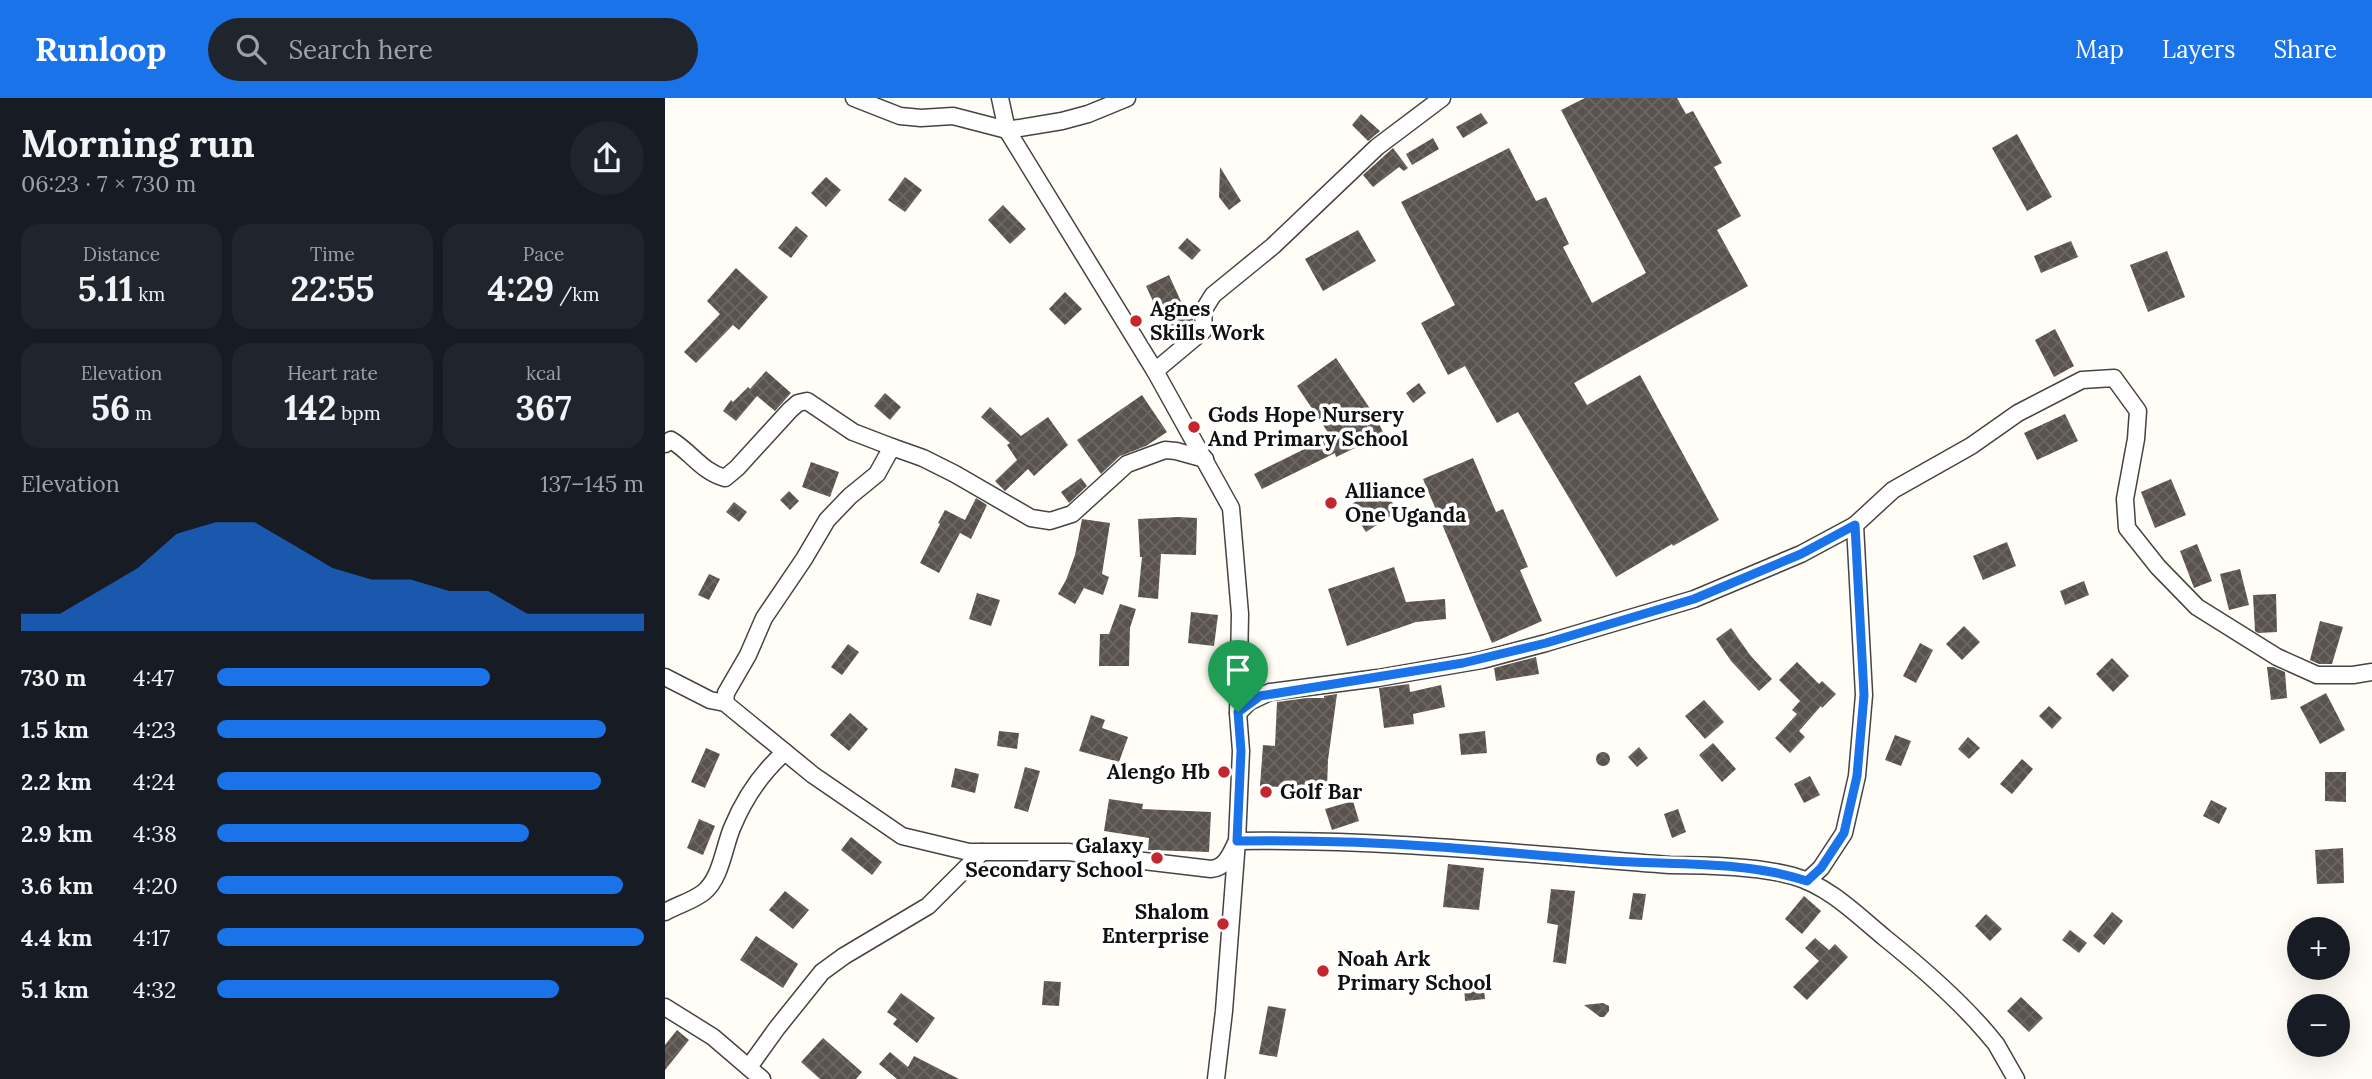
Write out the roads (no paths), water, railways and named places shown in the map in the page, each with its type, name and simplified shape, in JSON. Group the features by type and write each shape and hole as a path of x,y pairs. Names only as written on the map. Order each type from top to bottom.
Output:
{"street":[{"path":"854,98 900,116 953,116 1007,130 1062,121 1127,98"},
{"path":"1000,98 1007,130 1155,370 1232,513 1240,614 1238,712 1241,751 1237,841 1216,1079"},
{"path":"1155,370 1204,330 1203,311 1213,295 1281,239 1377,147 1442,98"},
{"path":"1238,712 1249,702 1270,692 1378,678 1482,660 1694,599 1801,554 1855,525 1893,491 1972,446 2018,413 2082,380 2114,378 2138,411 2136,439 2125,499 2127,527 2158,566 2197,607 2277,657 2317,676 2353,675 2372,671"},
{"path":"665,444 671,440 683,447 713,475 725,478 790,410 798,403 807,401 853,432 923,458 1031,518 1050,521 1072,514 1127,464 1165,450 1205,460"},
{"path":"725,704 726,694 764,618 827,520 877,474 892,447"},
{"path":"1807,881 1821,868 1844,833 1857,776 1864,695 1855,525"},
{"path":"665,677 710,700 725,704 813,775 902,836 969,852 1068,852 1211,869 1225,863 1237,841"},
{"path":"665,912 704,892 710,884 720,865 733,825 750,792 763,772 785,752"},
{"path":"1237,841 1342,841 1608,861 1708,865 1783,874 1807,881 1847,906 1941,986 1996,1044 2016,1079"},
{"path":"749,1067 822,972 928,906 982,852"},
{"path":"665,1007 713,1037 762,1079"}],"place":[{"name":"Agnes Skills Work","path":"1136,321"},
{"name":"Gods Hope Nursery And Primary School","path":"1194,427"},
{"name":"Alliance One Uganda","path":"1331,503"},
{"name":"Alengo Hb","path":"1224,772"},
{"name":"Golf Bar","path":"1266,792"},
{"name":"Galaxy Secondary School","path":"1157,858"},
{"name":"Shalom Enterprise","path":"1223,924"},
{"name":"Noah Ark Primary School","path":"1323,971"}]}
